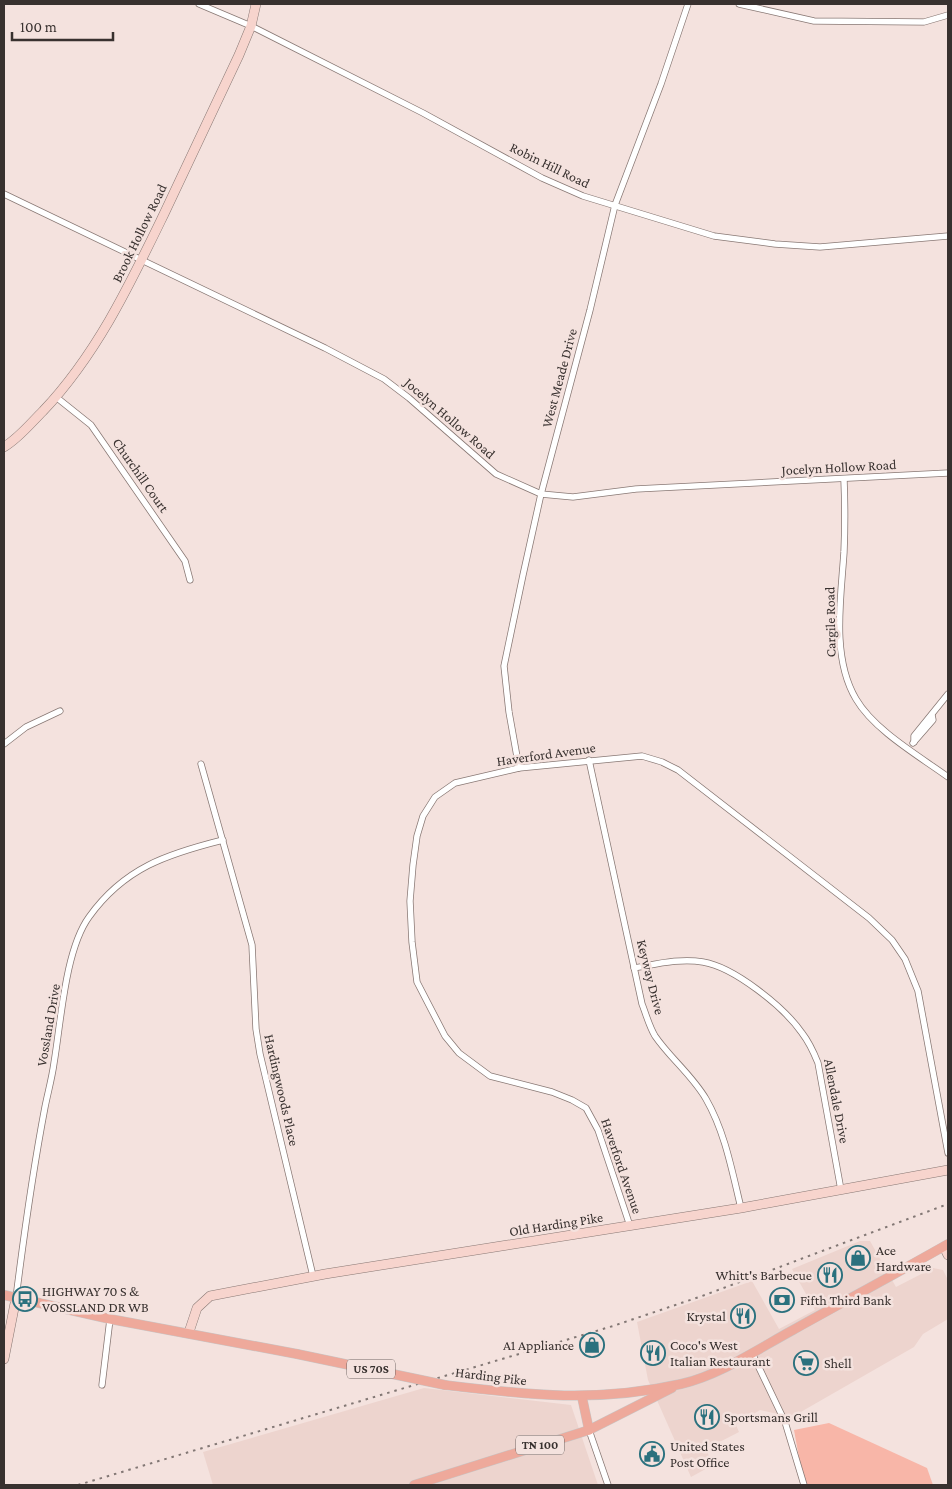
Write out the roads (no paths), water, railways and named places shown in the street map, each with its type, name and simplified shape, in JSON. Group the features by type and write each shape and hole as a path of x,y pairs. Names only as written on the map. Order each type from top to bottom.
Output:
{"main road":[{"name":"Harding Pike","path":"4,1295 444,1385 536,1396 582,1397 630,1393 681,1384 712,1372 752,1353 947,1249"},
{"name":"TN 100","path":"414,1485 589,1430 681,1384"},
{"path":"582,1397 589,1430"}],"street":[{"name":"Robin Hill Road","path":"199,4 252,26 423,113 542,178 583,196 714,236 775,244 820,247 948,236"},
{"name":"Brook Hollow Road","path":"4,447 15,440 56,398 93,349 142,259 252,26 256,4"},
{"name":"West Meade Drive","path":"519,768 508,712 504,666 541,494 590,310 615,205 661,84 688,4"},
{"path":"739,4 814,21 924,22 948,15"},
{"name":"Jocelyn Hollow Road","path":"4,194 142,259 384,378 496,474 541,494 573,497 671,487 844,480 948,473"},
{"name":"Churchill Court","path":"56,398 92,425 185,561 190,580"},
{"name":"Cargile Road","path":"844,480 845,522 840,616 843,662 856,700 881,726 948,777"},
{"path":"910,749 933,720 932,716 948,694"},
{"path":"4,744 26,727 60,711"},
{"name":"Haverford Avenue","path":"630,1226 598,1130 586,1108 552,1092 490,1076 474,1066 459,1053 445,1036 417,982 412,942 410,901 417,836 423,816 435,797 455,783 519,768 642,756 662,762 678,770 869,918 892,940 905,959 918,991 948,1153"},
{"name":"Keyway Drive","path":"589,760 642,1004 655,1035 706,1098 725,1142 741,1208"},
{"name":"Hardingwoods Place","path":"200,764 252,945 256,1029 260,1054 313,1276"},
{"name":"Vossland Drive","path":"16,1298 26,1216 63,1001 78,938 88,918 105,897 135,871 187,850 223,840"},
{"name":"Allendale Drive","path":"634,968 691,960 711,964 746,982 789,1018 810,1045 818,1063 841,1190"},
{"name":"Old Harding Pike","path":"189,1332 196,1308 210,1296 313,1276 741,1208 948,1170"},
{"path":"4,1359 16,1298"},
{"path":"102,1384 110,1318"},
{"path":"752,1353 785,1422 804,1485"},
{"path":"589,1430 608,1485"}],"railway":[{"path":"78,1485 613,1326 702,1296 948,1204"}],"place":[{"name":"Ace Hardware","path":"858,1258"},
{"name":"Whitt's Barbecue","path":"830,1275"},
{"name":"HIGHWAY 70 S & VOSSLAND DR WB","path":"25,1299"},
{"name":"Fifth Third Bank","path":"782,1300"},
{"name":"Krystal","path":"743,1316"},
{"name":"A1 Appliance","path":"592,1345"},
{"name":"Coco's West Italian Restaurant","path":"653,1353"},
{"name":"Shell","path":"806,1363"},
{"name":"Sportsmans Grill","path":"707,1417"},
{"name":"United States Post Office","path":"652,1454"}]}
